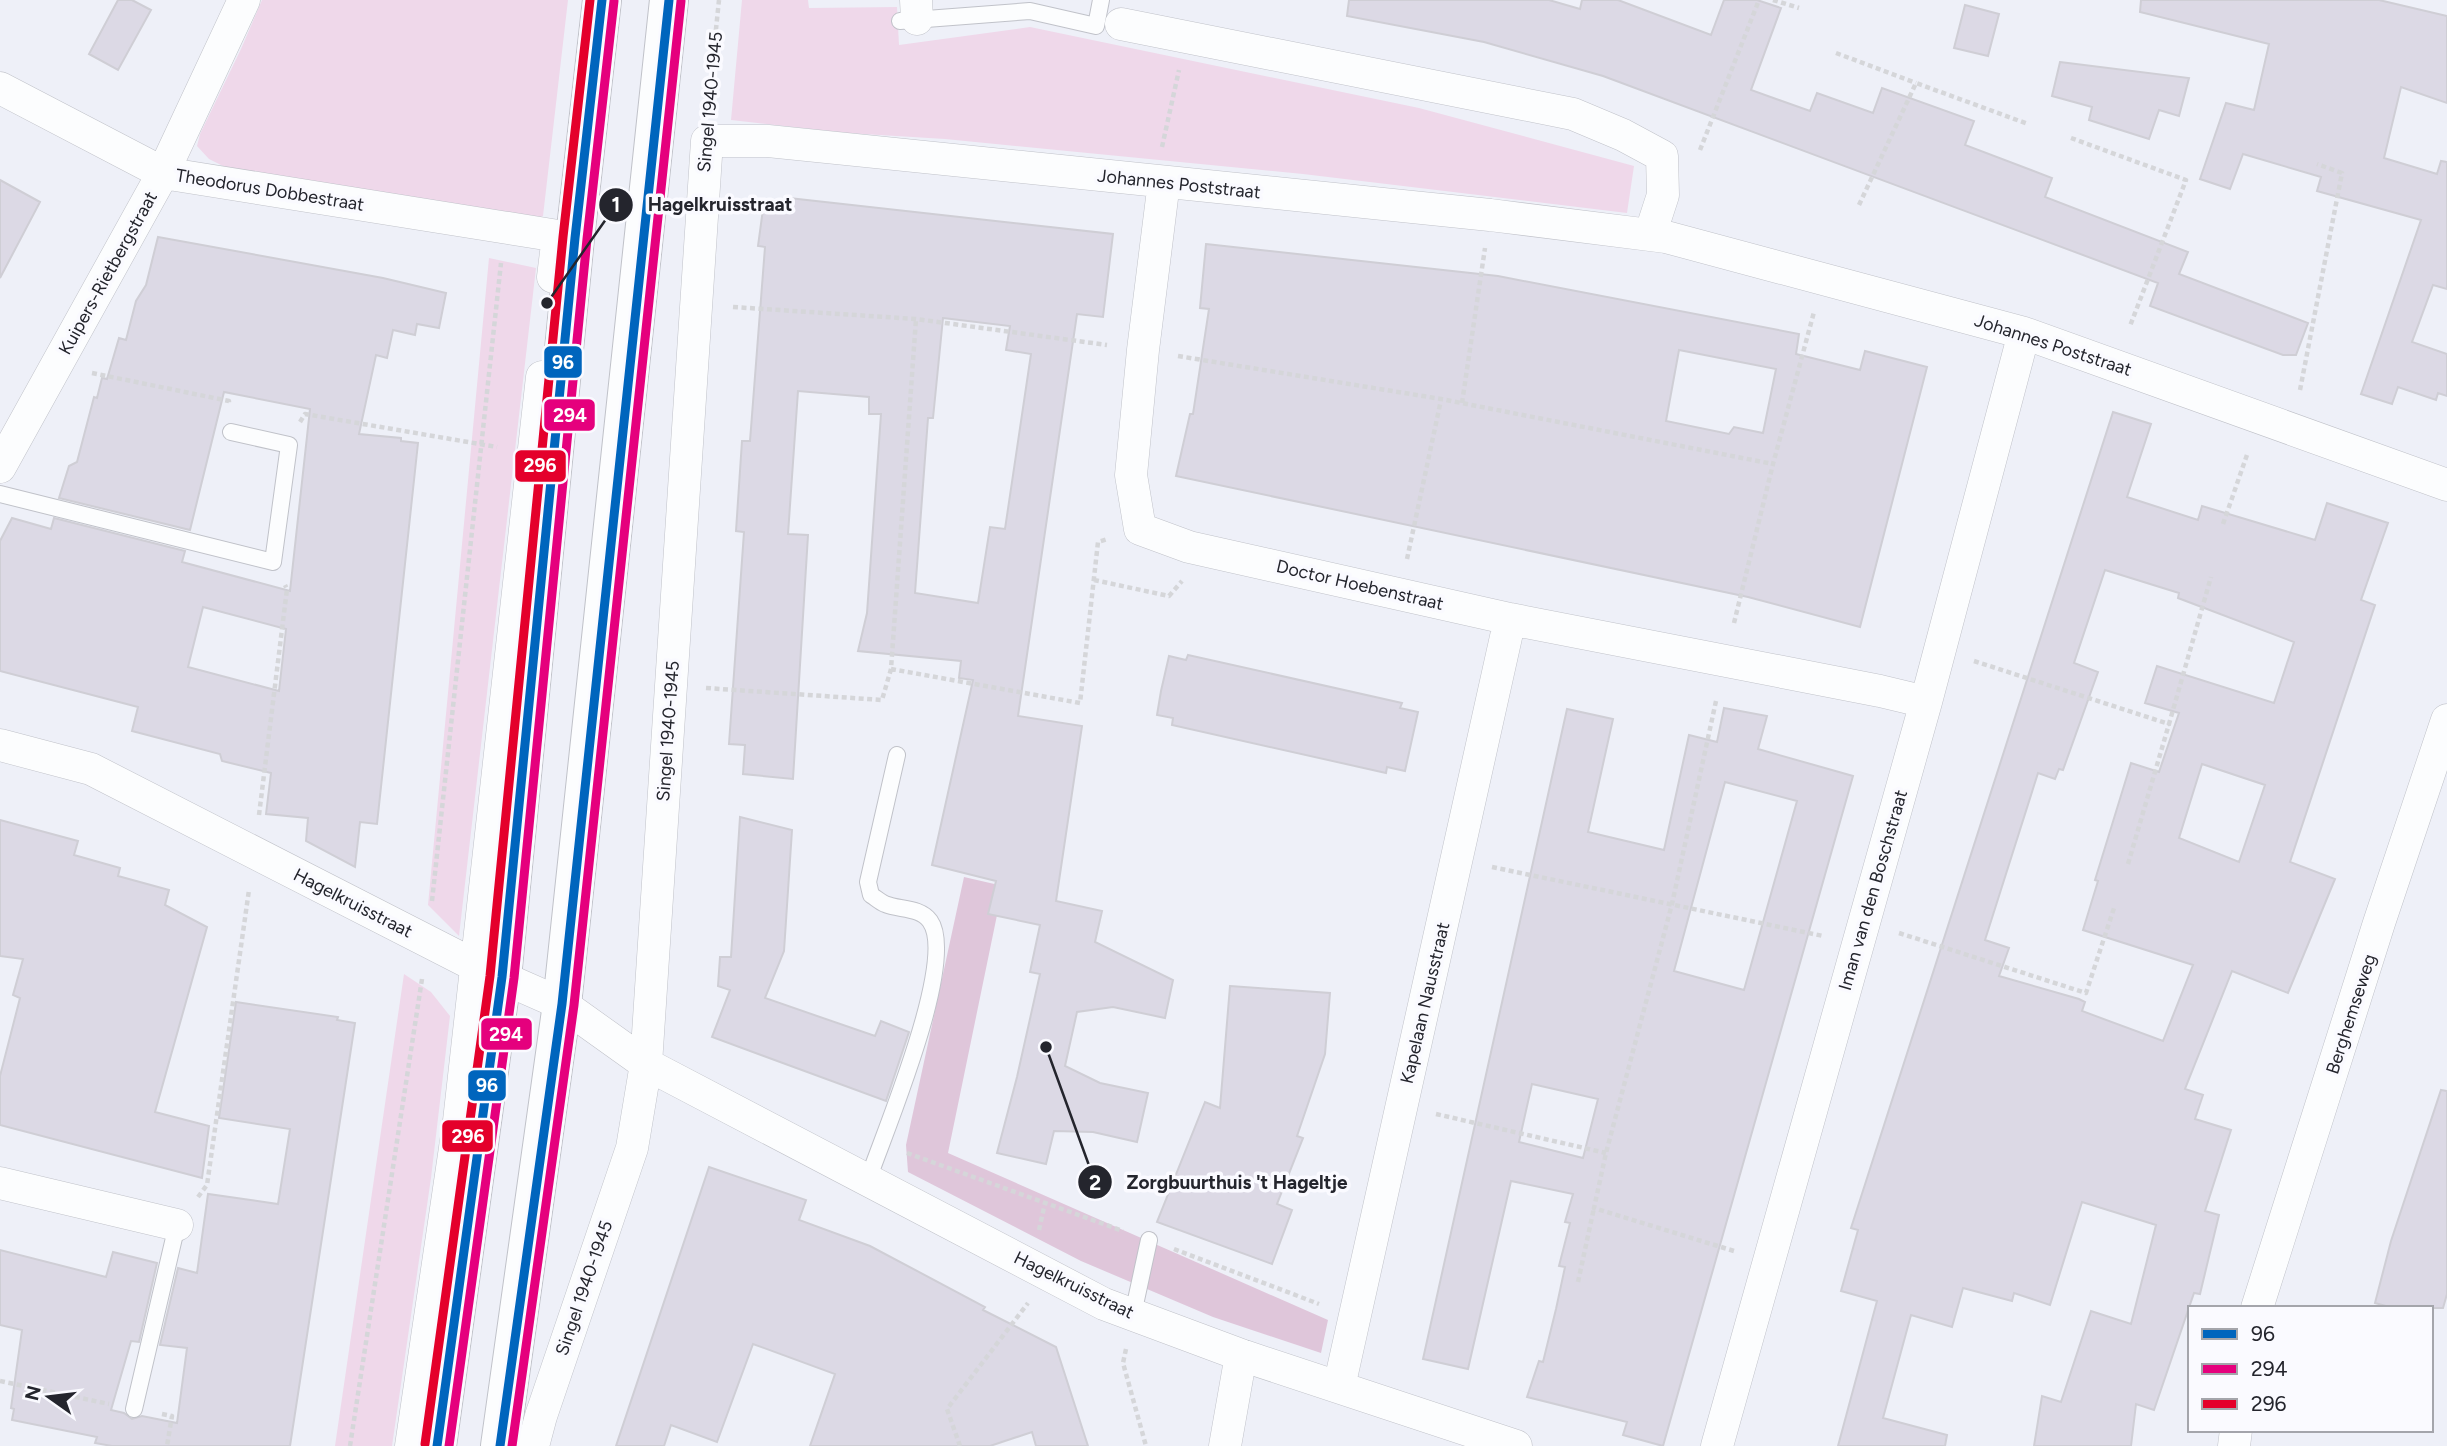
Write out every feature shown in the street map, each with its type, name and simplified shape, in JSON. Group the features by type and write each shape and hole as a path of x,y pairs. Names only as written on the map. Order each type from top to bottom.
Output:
{"main road":[{"path":"437,1446 489,971 602,0"},
{"path":"500,1446 562,1004 669,0"}],"street":[{"name":"Kuipers-Rietbergstraat","path":"0,467 163,173 244,0"},
{"path":"1111,12 1187,38 1573,114 1623,135 1662,156 1663,195 1650,235"},
{"name":"Theodorus Dobbestraat","path":"0,88 163,173 558,236 534,453"},
{"name":"Johannes Poststraat","path":"707,141 768,141 1490,215 1666,237 2024,333 2447,485"},
{"name":"Singel 1940-1945","path":"533,1446 632,1148 646,1064 707,141"},
{"path":"1139,529 1131,475 1159,182"},
{"name":"Iman van den Boschstraat","path":"1717,1446 1926,702 2024,333"},
{"path":"411,1446 459,1121 489,971 534,453"},
{"name":"Doctor Hoebenstraat","path":"1139,529 1189,547 1510,619 1926,702"},
{"name":"Kapelaan Nausstraat","path":"1339,1387 1510,619"},
{"name":"Berghemseweg","path":"2258,1306 2447,720"},
{"name":"Hagelkruisstraat","path":"0,746 91,769 428,941 562,1004 646,1064 1104,1304 1241,1355 1516,1446"},
{"path":"0,1183 177,1224"},
{"path":"1224,1446 1241,1355"}],"lane":[{"path":"911,13 1030,11 1096,26 1111,12"},
{"path":"0,494 273,562 289,445 231,432"},
{"path":"868,1180 927,1014 937,943 930,921 917,912 884,904 871,895 868,882 897,755"},
{"path":"134,1409 177,1224"},
{"path":"1133,1314 1149,1240"}],"path":[{"name":"Singel 1940-1945","path":"707,141 708,104 719,0"},
{"path":"1700,150 1759,0"},
{"path":"1773,0 1799,8"},
{"path":"1159,182 1187,38"},
{"path":"1836,53 2028,124"},
{"path":"1859,205 1916,83"},
{"path":"2071,138 2186,180 2130,326"},
{"path":"2300,390 2342,173 2316,164"},
{"path":"1462,403 1490,215"},
{"path":"350,1446 428,941 505,227"},
{"path":"1734,623 1823,279"},
{"path":"695,305 916,319 1143,350 1441,399 1773,464"},
{"path":"671,686 882,700 891,669 916,319"},
{"path":"57,365 229,401 231,432"},
{"path":"1400,594 1441,399"},
{"path":"289,445 305,414 534,453"},
{"path":"2223,524 2260,418"},
{"path":"891,669 1080,703 1098,542 1139,529"},
{"path":"1094,580 1169,596 1182,582 1189,547"},
{"path":"177,1224 206,1185 255,853 287,589 273,562"},
{"path":"2128,864 2211,577"},
{"path":"1940,650 2169,724"},
{"path":"1578,1282 1606,1153 1672,904 1716,701"},
{"path":"1457,860 1672,904 1861,933 2086,993 2115,905"},
{"path":"1401,1106 1606,1153"},
{"path":"880,1144 1149,1240 1354,1318"},
{"path":"1594,1209 1769,1262"},
{"path":"960,1446 947,1409 1049,1274"},
{"path":"1133,1314 1123,1363 1146,1446"},
{"path":"0,1381 134,1409"}],"shaded area":[{"path":"262,0 568,0 543,216 522,223 496,222 225,167 209,159 197,146 200,134"},
{"path":"742,0 808,0 809,8 897,7 899,45 1030,27 1419,108 1634,166 1627,213 1303,174 731,120"},
{"path":"489,258 536,268 459,936 428,905"},
{"path":"964,877 1003,886 948,1153 1328,1320 1321,1353 1213,1317 1081,1261 908,1172 906,1145"},
{"path":"404,974 431,992 450,1016 431,1178 392,1446 335,1446"}],"building":[{"path":"118,0 132,0 151,10 118,70 89,54"},
{"path":"1349,0 1549,0 1580,9 1582,0 1618,0 1711,35 1724,0 1757,0 1781,8 1751,90 1810,111 1817,93 1873,113 1882,88 1974,121 1965,145 2052,178 2045,197 2188,252 2179,274 2308,323 2296,355 2283,355 2150,306 2158,283 1603,76 1484,42 1347,16"},
{"path":"2141,0 2379,0 2447,16 2447,103 2401,87 2384,158 2437,174 2441,161 2447,162 2447,289 2433,285 2412,342 2447,354 2447,396 2438,393 2436,400 2398,387 2392,404 2361,394 2421,220 2317,191 2321,177 2243,154 2230,189 2200,179 2226,103 2254,110 2269,44 2140,12"},
{"path":"1965,5 1999,14 1988,56 1954,48"},
{"path":"2060,62 2189,78 2179,116 2159,110 2149,139 2089,120 2092,107 2052,96"},
{"path":"0,180 40,202 0,278"},
{"path":"789,198 1113,234 1103,317 1077,314 1018,716 1082,726 1056,901 1102,911 1095,942 1173,980 1165,1018 1113,1007 1077,1012 1065,1066 1100,1083 1148,1093 1137,1142 1093,1132 1054,1131 1046,1164 997,1153 1040,974 1030,972 1040,925 988,914 996,881 932,865 973,680 959,678 961,661 858,651 867,613 881,414 869,414 869,397 798,391 788,534 808,535 793,779 743,774 745,745 729,744 744,532 736,531 742,441 750,441 765,247 758,246 763,209 788,212","holes":["943,318 1010,326 1006,350 1031,354 1005,529 990,527 978,603 915,593 928,418 933,418"]},
{"path":"158,237 383,278 446,293 439,328 417,324 415,335 393,330 387,358 376,355 359,434 401,438 401,441 418,443 377,824 360,822 355,867 306,841 308,818 266,814 271,773 222,761 220,754 132,731 138,707 0,671 0,541 12,518 51,529 54,518 185,551 182,562 290,591 310,409 224,392 190,530 59,498 69,466 77,462 94,397 97,398 102,378 107,379 119,338 126,340 136,301 146,285","holes":["203,607 286,629 279,691 188,667"]},
{"path":"1206,244 1498,276 1799,334 1796,354 1860,370 1865,351 1927,367 1860,627 1748,597 1176,476 1190,414 1193,414 1209,309 1200,308","holes":["1679,350 1776,369 1763,433 1734,427 1729,434 1666,421"]},
{"path":"2113,412 2151,424 2127,497 2198,520 2202,506 2315,540 2327,503 2388,523 2361,600 2375,605 2290,862 2335,879 2288,993 2232,971 2185,1089 2203,1095 2195,1119 2231,1130 2205,1211 2219,1215 2200,1294 2194,1293 2188,1306 2154,1410 2136,1404 2131,1446 2034,1446 2042,1396 2061,1402 2091,1311 2131,1324 2156,1225 2082,1202 2050,1305 2014,1293 2012,1301 1963,1288 1952,1327 1911,1315 1883,1418 1947,1435 1945,1446 1838,1446 1877,1301 1841,1291 1858,1230 1851,1228","holes":["2105,570 2179,593 2178,598 2294,642 2274,703 2157,666 2145,703 2179,713 2159,772 2131,763 2095,880 2098,881 2083,930 2193,965 2163,1041 2082,1011 2085,1002 2079,999 1999,976 2009,948 1985,940 2038,773 2055,779 2059,769 2063,770 2098,672 2074,663","2202,764 2265,785 2239,862 2179,838"]},
{"path":"1188,655 1402,703 1400,708 1418,712 1405,771 1387,767 1386,773 1172,725 1173,718 1157,715 1169,656 1186,660"},
{"path":"1724,708 1767,716 1758,749 1853,776 1663,1446 1623,1435 1627,1422 1527,1397 1539,1361 1543,1362 1556,1309 1565,1267 1559,1266 1570,1223 1565,1222 1573,1194 1511,1181 1468,1369 1423,1359 1567,709 1613,719 1588,832 1664,850 1689,735 1717,742","holes":["1725,782 1797,801 1744,990 1674,971","1532,1084 1598,1099 1583,1158 1519,1142"]},
{"path":"740,817 792,830 784,951 765,998 875,1036 881,1021 909,1032 886,1101 712,1037 730,990 718,986 720,957 731,957"},
{"path":"0,820 78,841 74,855 120,868 118,876 169,890 165,905 207,927 155,1112 209,1126 202,1178 0,1125 0,1076 20,998 13,995 23,959 0,956"},
{"path":"1230,986 1330,993 1325,1054 1297,1136 1303,1138 1277,1204 1292,1210 1272,1264 1157,1222 1205,1102 1220,1108"},
{"path":"236,1002 338,1017 337,1020 355,1023 290,1446 112,1446 95,1443 97,1437 12,1420 14,1409 11,1408 22,1330 0,1325 0,1250 106,1277 113,1252 157,1263 139,1342 131,1341 111,1410 124,1413 132,1419 142,1416 177,1423 187,1348 160,1345 178,1268 197,1273 208,1194 278,1204 290,1129 219,1118"},
{"path":"2441,1090 2447,1091 2447,1294 2443,1308 2386,1306 2375,1303 2391,1241"},
{"path":"709,1167 806,1200 799,1220 870,1246 985,1307 983,1310 1056,1347 1088,1446 1036,1446 1032,1432 990,1446 810,1446 835,1374 753,1344 717,1442 671,1425 664,1446 616,1446"}],"transit line":[{"name":"296","path":"425,1444 490,976 563,237 590,0"},
{"name":"96","path":"437,1446 502,977 575,238 602,0"},
{"name":"96","path":"500,1446 562,1004 669,0"},
{"name":"294","path":"449,1446 514,978 587,239 614,1"},
{"name":"294","path":"512,1446 574,1005 681,1"}],"place":[{"name":"Hagelkruisstraat","path":"547,303"},
{"name":"Zorgbuurthuis 't Hageltje","path":"1046,1047"}]}
